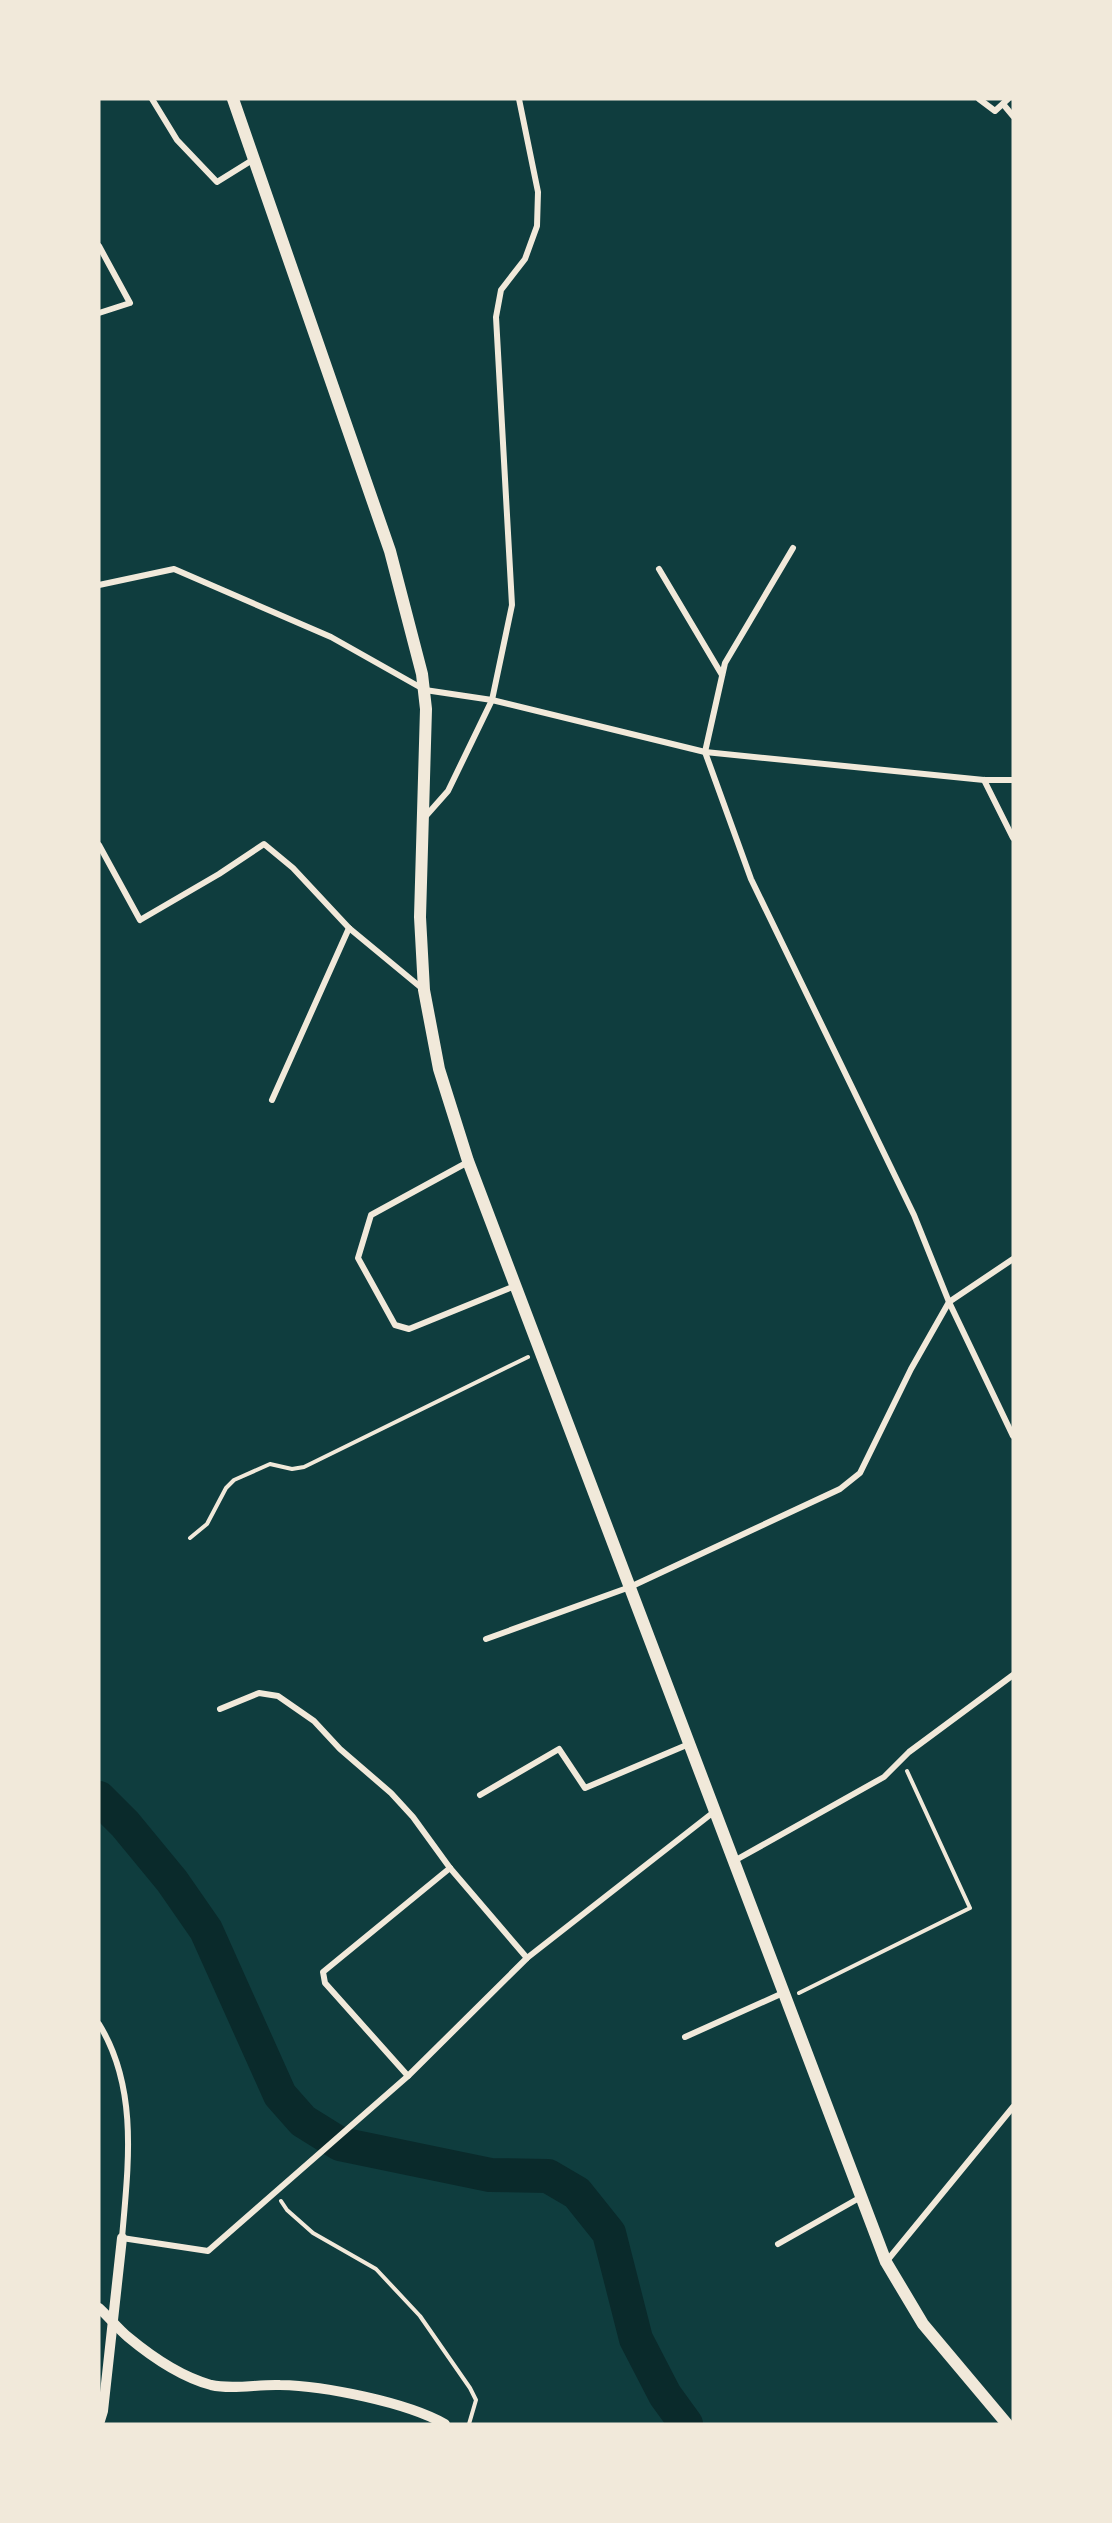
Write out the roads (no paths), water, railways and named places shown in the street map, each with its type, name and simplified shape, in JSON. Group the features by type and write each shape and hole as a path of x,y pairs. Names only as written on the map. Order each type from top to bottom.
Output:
{"main road":[{"path":"233,99 390,551 424,690 420,917 424,990 439,1069 468,1161 886,2262 923,2324 1007,2424"}],"street":[{"path":"152,99 177,140 217,182 254,159"},
{"path":"423,819 448,791 492,700 513,605 496,317 501,290 525,259 537,226 538,192 519,99"},
{"path":"979,99 994,111 1006,101 1013,116"},
{"path":"99,246 130,303 99,313"},
{"path":"793,548 725,663 705,752 751,879 914,1215 949,1302 1013,1436"},
{"path":"99,585 174,569 331,638 424,690 492,700 705,752 984,780 1013,780"},
{"path":"659,569 722,675"},
{"path":"984,780 1013,838"},
{"path":"99,844 101,852 140,920 219,874 264,844 293,868 349,928 424,990"},
{"path":"272,1100 349,928"},
{"path":"468,1161 371,1215 358,1258 395,1325 409,1329 515,1286"},
{"path":"486,1639 630,1587 840,1489 860,1473 911,1369 949,1302 1013,1259"},
{"path":"733,1862 884,1777 909,1752 1013,1675"},
{"path":"220,1709 259,1693 278,1696 314,1721 340,1749 391,1793 413,1817 450,1868 527,1958"},
{"path":"480,1795 559,1749 585,1788 689,1744"},
{"path":"122,2238 208,2251 408,2076 527,1958 716,1811"},
{"path":"408,2076 325,1983 323,1972 450,1868"},
{"path":"685,2037 784,1997"},
{"path":"99,2024 123,2081 129,2127 122,2238 103,2411 99,2424"},
{"path":"886,2262 1013,2107"},
{"path":"778,2244 861,2197"},
{"path":"99,2308 127,2336 177,2371 213,2385 281,2385 344,2394 391,2404 445,2424"}],"waterway":[{"path":"99,1798 125,1824 172,1881 206,1930 280,2095 303,2121 340,2144 490,2175 548,2176 577,2193 609,2233 636,2339 665,2395 686,2424"}]}
